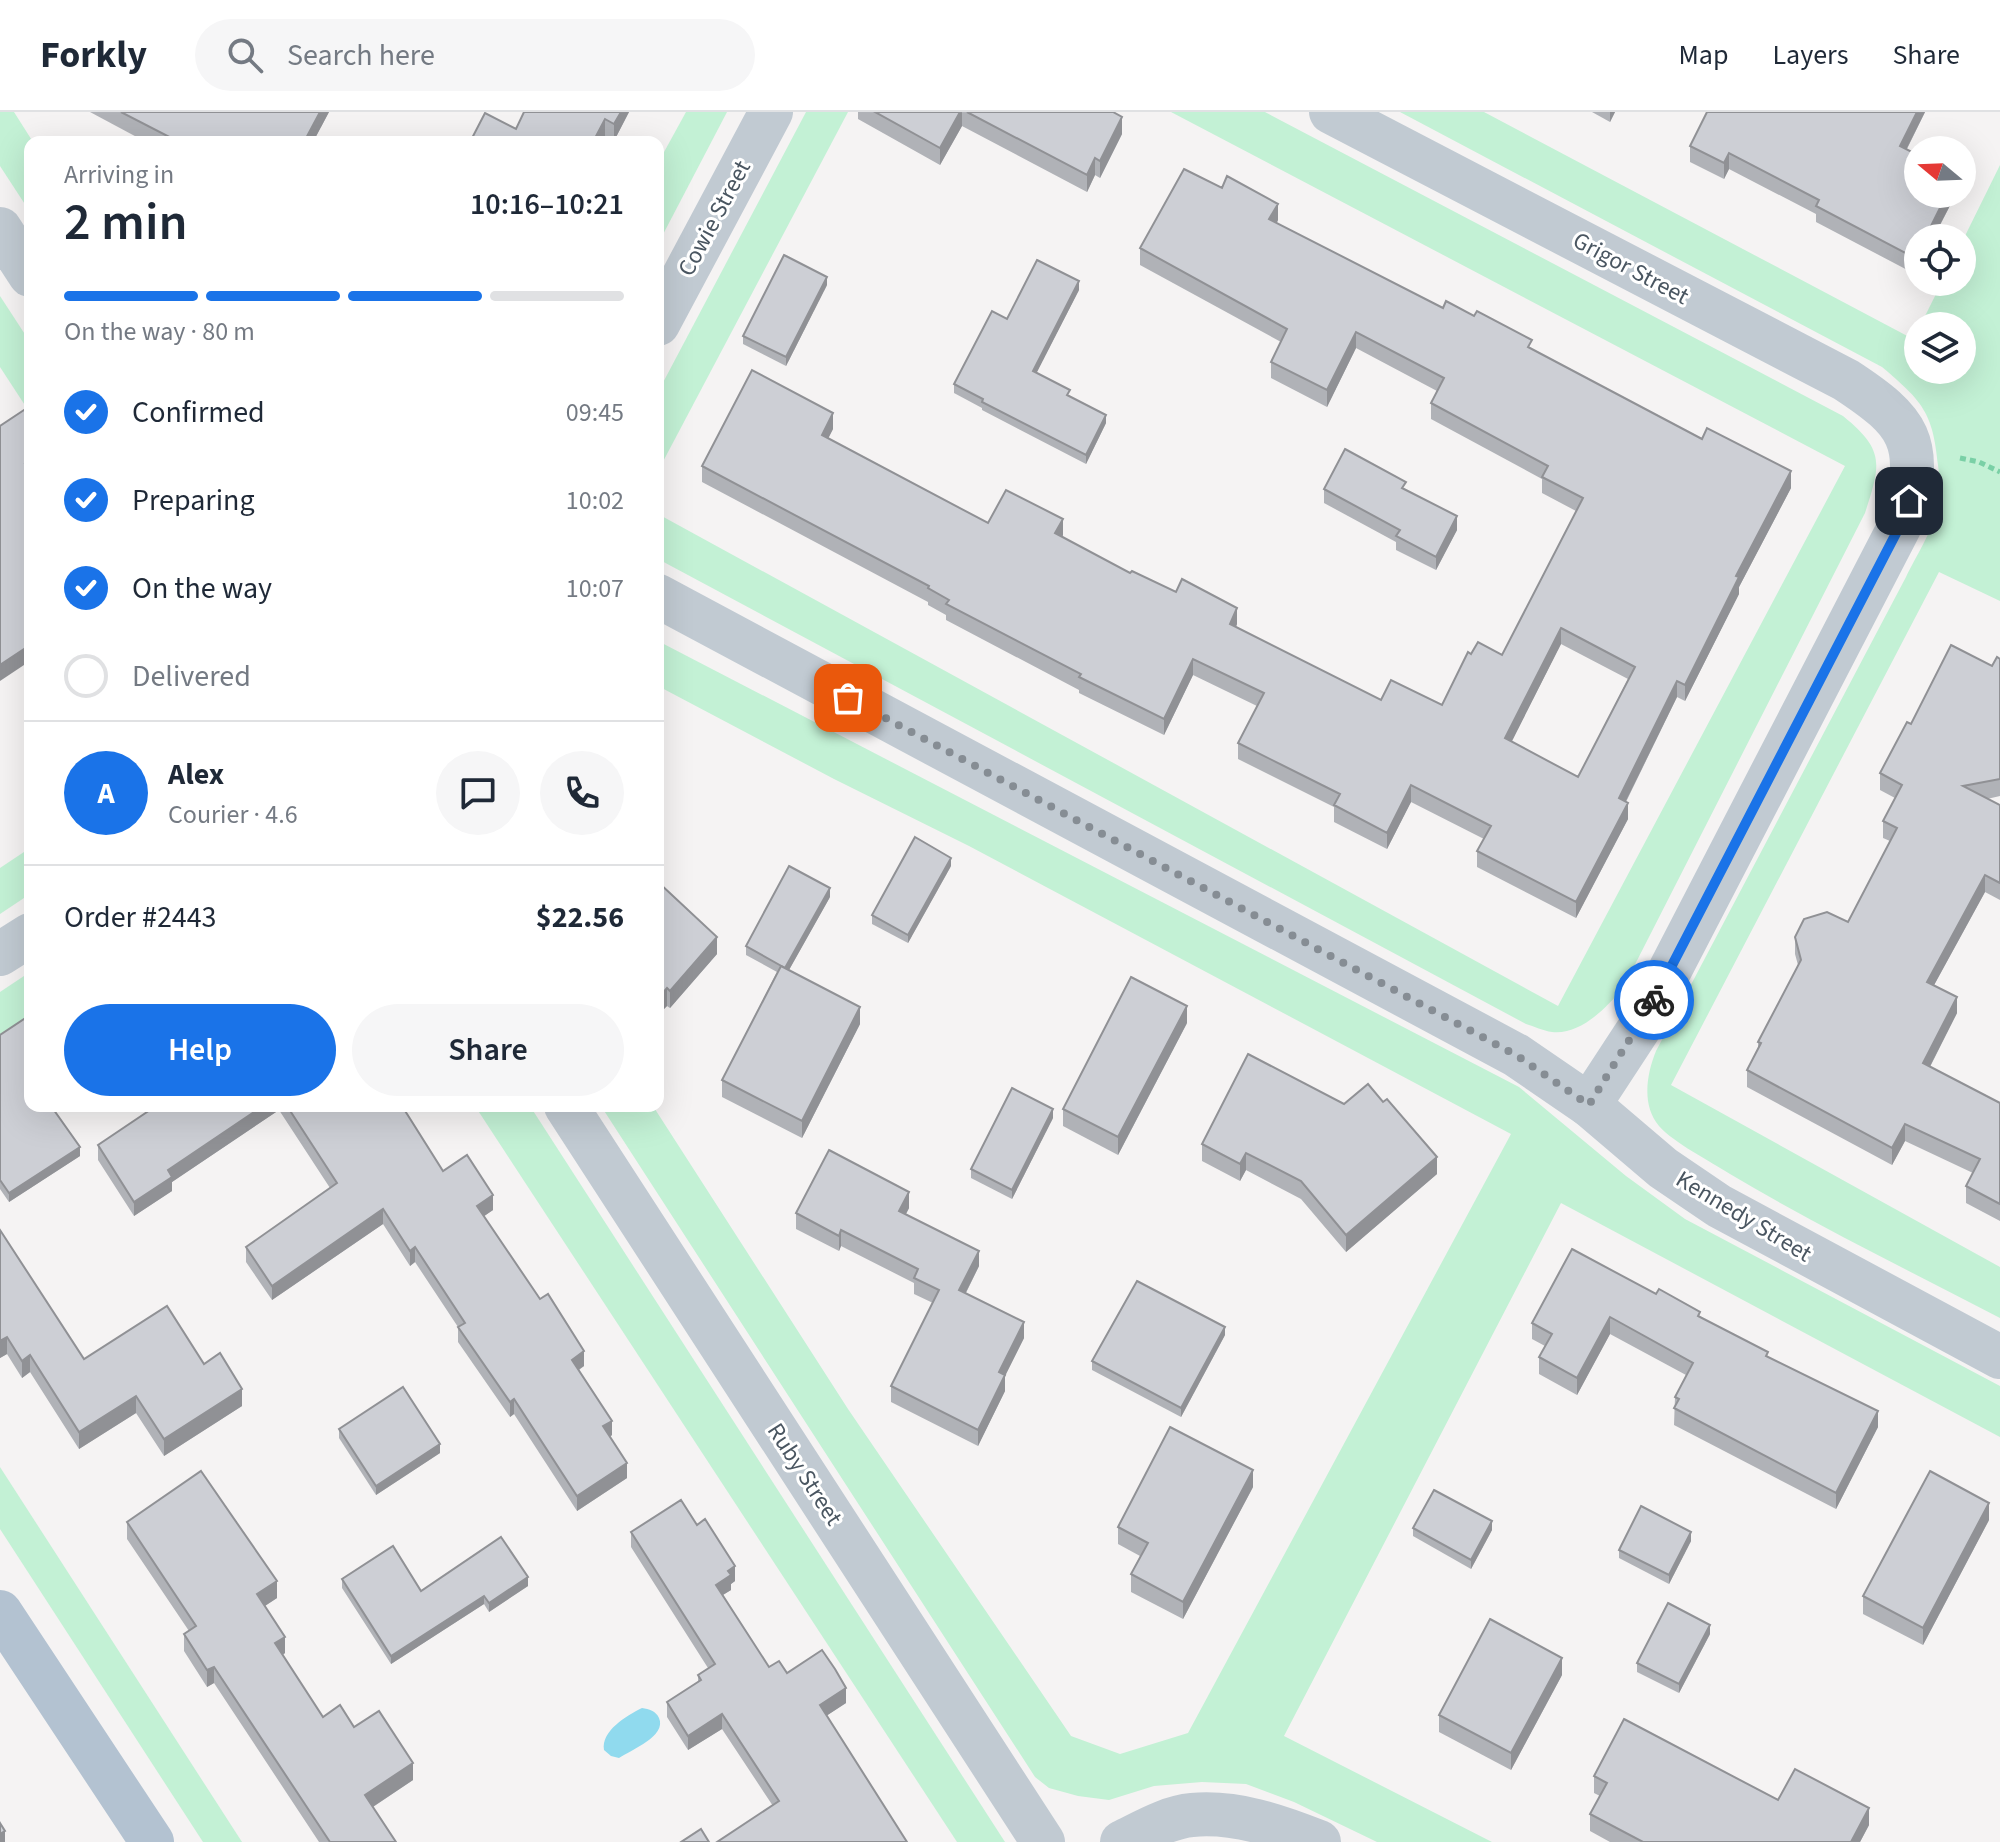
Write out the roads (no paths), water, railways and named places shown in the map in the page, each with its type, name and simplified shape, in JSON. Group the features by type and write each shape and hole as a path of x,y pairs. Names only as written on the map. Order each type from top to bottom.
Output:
{"main road":[{"path":"0,1612 152,1842"}],"street":[{"name":"Cowie Street","path":"664,313 771,112"},
{"name":"Grigor Street","path":"1331,112 1846,380 1882,404 1902,426 1911,447 1913,484 1904,518 1642,1024 1589,1105"},
{"path":"0,229 24,266"},
{"name":"Kennedy Street","path":"664,599 1516,1055 1589,1105 1663,1168 1719,1206 2000,1357"},
{"path":"0,954 24,939"},
{"name":"Ruby Street","path":"570,1112 1043,1842"},
{"path":"1122,1842 1158,1825 1190,1815 1250,1820 1278,1826 1319,1842"}],"water":[{"path":"642,1708 658,1716 658,1731 619,1758 611,1756 604,1750 610,1730"}]}
